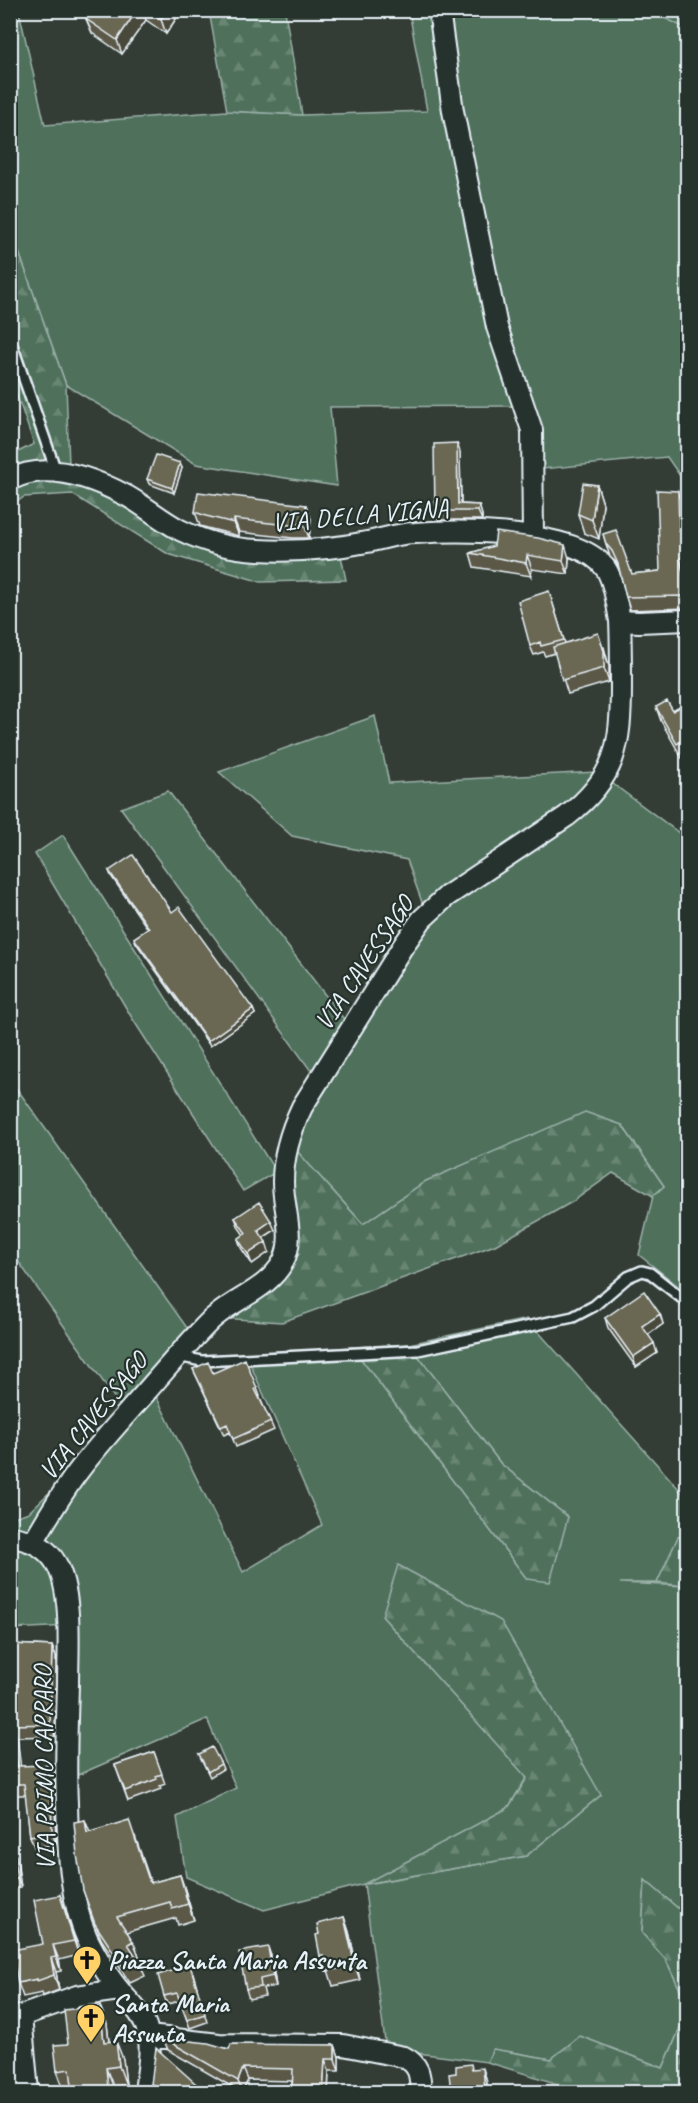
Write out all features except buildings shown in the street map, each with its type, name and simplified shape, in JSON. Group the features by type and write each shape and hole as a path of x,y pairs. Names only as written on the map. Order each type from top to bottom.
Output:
{"street":[{"path":"439,10 453,111 497,327 532,430 533,536"},
{"name":"VIA DELLA VIGNA","path":"10,480 22,474 56,471 93,481 127,496 180,530 220,546 259,550 327,548 414,532 533,536"},
{"name":"VIA CAVESSAGO","path":"33,1542 79,1470 177,1356 216,1315 271,1277 284,1261 290,1234 283,1189 284,1166 296,1121 302,1107 422,919 441,901 581,805 601,782 614,756 618,742 621,711 620,621 606,569 594,556 561,542 533,536"},
{"path":"620,621 687,620"},
{"path":"10,1537 33,1542"},
{"name":"VIA PRIMO CAPRARO","path":"33,1542 50,1554 65,1588 69,1641 67,1802 75,1896 87,1938 120,1990 140,2014 147,2029 149,2036 145,2092"},
{"path":"28,2092 16,2016 77,1996 120,1990"},
{"path":"149,2036 208,2043 330,2044 363,2049 411,2060 419,2071 422,2092"}],"lane":[{"path":"10,339 56,471"},
{"name":"VIA CAVESSAGO","path":"177,1356 202,1361 418,1350 573,1317 594,1306 628,1277 642,1271 651,1273 687,1303"}],"green space":[{"path":"10,11 19,11 45,125 227,111 302,115 427,111 409,11 656,11 661,16 687,29 687,486 667,457 542,469 531,406 330,407 337,486 196,464 66,385 11,230"},
{"path":"209,11 285,11 302,115 227,111"},
{"path":"656,11 687,11 687,29 661,16"},
{"path":"11,230 66,385 69,465 179,535 341,556 346,580 261,582 168,554 72,494 24,497 11,506 10,456 34,444 11,378"},
{"path":"375,716 389,783 597,772 687,839 687,1293 639,1255 653,1196 664,1186 622,1125 426,1181 363,1224 285,1138 314,1075 121,808 168,791 346,1022 424,908 407,860 292,836 219,772"},
{"path":"63,835 276,1172 243,1191 132,1018 35,854"},
{"path":"10,1079 190,1332 154,1392 243,1572 322,1525 246,1355 352,1347 527,1579 568,1517 501,1464 409,1344 527,1319 687,1498 687,1537 678,1537 657,1583 620,1583 687,1586 687,1916 645,1880 642,1933 666,1960 687,2004 687,2012 663,2068 580,2036 551,2059 493,2049 487,2062 386,2049 364,1884 264,1910 186,1877 177,1817 236,1788 207,1719 73,1777 69,1626 11,1629 11,1518 29,1512 128,1417 11,1251","holes":["382,1616 601,1795 526,1856 366,1884 508,1808 527,1777"]},
{"path":"585,1112 622,1125 664,1186 653,1196 613,1173 572,1202 495,1245 282,1322 217,1318 267,1285 299,1254 276,1172 285,1138 363,1224 426,1181"},
{"path":"409,1344 501,1464 568,1517 550,1582 527,1579 352,1347"},
{"path":"678,1537 687,1537 687,1586 657,1583"},
{"path":"398,1565 501,1621 601,1795 526,1856 364,1884 508,1808 527,1778 382,1616"},
{"path":"645,1880 687,1916 687,2004 666,1960 642,1933"},
{"path":"687,2012 687,2092 584,2092 487,2062 493,2049 551,2059 580,2036 663,2068"}],"place":[{"name":"Piazza Santa Maria Assunta","path":"87,1986"},
{"name":"Santa Maria Assunta","path":"91,2044"}]}
